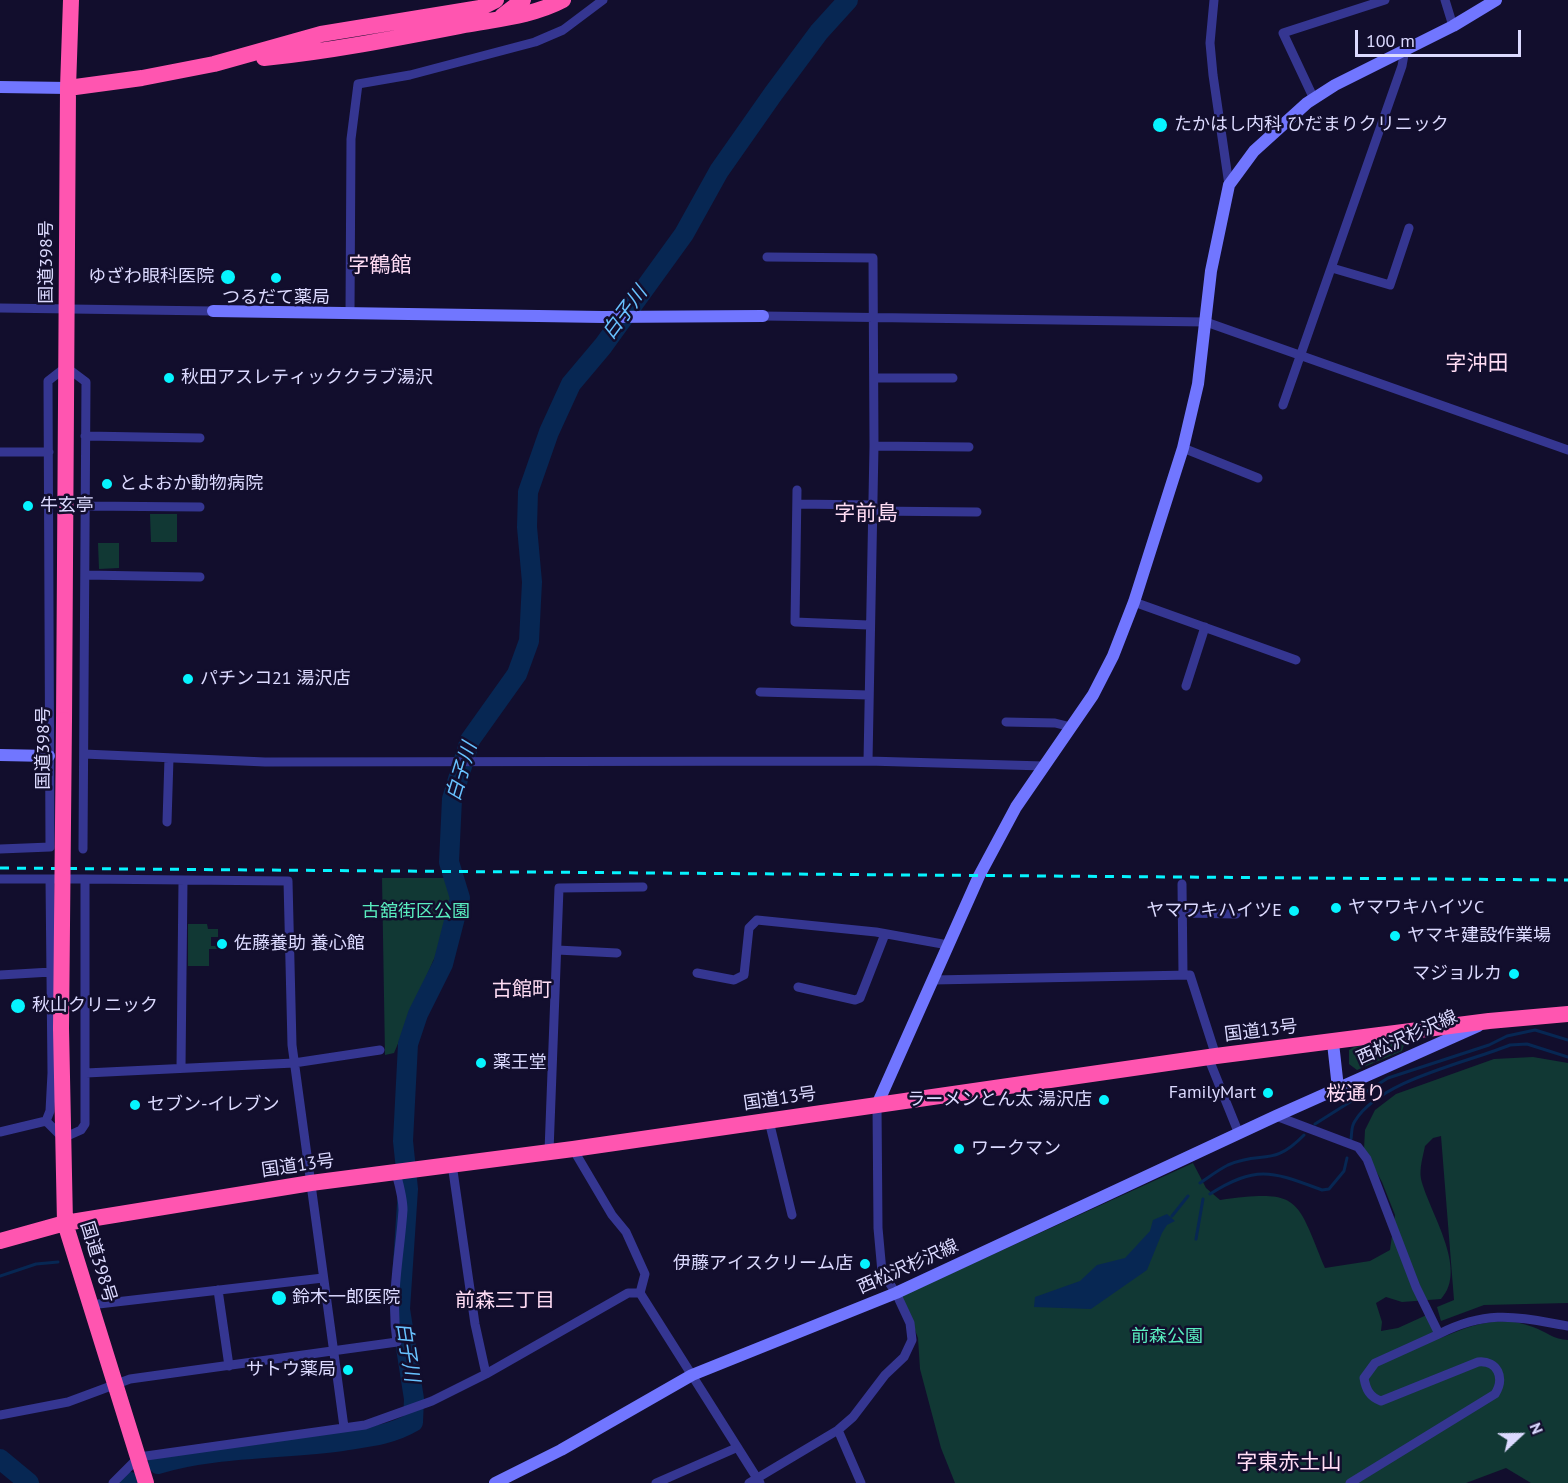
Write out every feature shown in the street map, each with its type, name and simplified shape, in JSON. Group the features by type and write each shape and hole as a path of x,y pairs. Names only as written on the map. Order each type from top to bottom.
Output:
{"highway":[{"name":"国道398号","path":"71,0 66,309 62,1028 65,1223 146,1483"},
{"path":"424,17 458,0"},
{"path":"68,88 142,78 214,64 321,34 480,8 496,0"},
{"path":"499,19 523,0"},
{"path":"214,64 322,52 499,19 540,10 563,0"},
{"name":"国道13号","path":"0,1241 65,1223 311,1183 573,1149 1212,1057 1490,1021 1568,1014"}],"street":[{"path":"350,312 351,139 358,84 410,75 535,42 563,30 603,0"},
{"path":"573,1149 612,1215 626,1232 645,1274 640,1293 692,1375 754,1481 838,1430 853,1417 885,1375 904,1357 912,1340 910,1323 896,1293 882,1272 879,1239 877,1105 979,876 1016,807 1071,727 1103,675 1134,602 1184,448 1198,384 1211,271 1229,185 1210,43 1214,0"},
{"path":"1314,99 1283,33 1385,0"},
{"path":"1445,0 1453,26"},
{"path":"1229,185 1254,151 1314,99 1405,49 1453,26 1496,0"},
{"path":"1283,405 1402,66 1405,49"},
{"path":"0,87 68,88"},
{"path":"1332,268 1390,285 1409,228"},
{"path":"767,257 873,258 874,446 868,625 868,761"},
{"path":"0,308 603,317 763,316 1206,322 1568,450"},
{"path":"0,849 50,847 48,381 66,367 86,382 83,849"},
{"path":"874,378 953,378"},
{"path":"85,436 200,438"},
{"path":"874,446 969,447"},
{"path":"1184,448 1258,478"},
{"path":"0,452 49,452"},
{"path":"797,490 795,622 868,625"},
{"path":"796,504 977,512"},
{"path":"85,506 200,507"},
{"path":"85,575 200,577"},
{"path":"1134,602 1296,660"},
{"path":"1186,686 1205,627"},
{"path":"760,692 868,695"},
{"path":"1006,722 1055,723 1071,727"},
{"path":"84,754 265,762 868,761 1044,766"},
{"path":"0,755 49,756"},
{"path":"168,822 169,758"},
{"path":"0,879 288,881 294,1063 344,1427"},
{"path":"46,1121 50,1111 52,1073 50,879"},
{"path":"46,1121 63,1138 81,1130 85,1124 85,879"},
{"path":"181,1067 183,880"},
{"path":"1182,884 1183,975"},
{"path":"549,1151 559,888 643,887"},
{"path":"1183,913 1236,915"},
{"path":"697,973 734,980 744,975 749,928 757,920 885,934 948,945"},
{"path":"798,987 855,1000 860,998 885,934"},
{"path":"557,950 617,953"},
{"path":"0,975 51,972"},
{"path":"933,980 1190,975 1212,1057 1239,1134"},
{"name":"西松沢杉沢線","path":"495,1483 561,1450 692,1375 896,1293 1276,1116 1490,1021"},
{"name":"西松沢杉沢線","path":"1333,1043 1338,1088"},
{"path":"86,1073 294,1063 380,1050"},
{"path":"1276,1116 1358,1147 1367,1159 1416,1287 1439,1334"},
{"path":"0,1132 46,1121"},
{"path":"769,1121 792,1215"},
{"path":"452,1164 474,1324 486,1374"},
{"path":"0,1415 68,1402 130,1379 397,1342 393,1318 394,1274 403,1208 396,1173"},
{"path":"90,1305 323,1278"},
{"path":"218,1290 229,1366"},
{"path":"113,1483 139,1457 365,1425 432,1401 486,1374 628,1293 640,1293"},
{"path":"1350,1483 1495,1394 1499,1388 1499,1373 1496,1367 1486,1361 1478,1362 1382,1401 1374,1398 1365,1389 1364,1378 1375,1363 1456,1326 1491,1316 1506,1316 1568,1326"},
{"path":"838,1430 861,1483"},
{"path":"656,1483 736,1448"}],"green space":[{"path":"150,514 177,514 177,542 151,542"},
{"path":"98,543 119,543 119,568 99,569"},
{"name":"古舘街区公園","path":"382,878 450,878 451,889 449,921 443,941 394,1053 385,1055"},
{"path":"188,924 207,924 208,929 218,929 218,937 211,937 211,946 218,946 218,949 209,949 209,966 188,966"},
{"path":"1397,1040 1404,1045 1402,1051 1357,1070 1349,1064 1349,1050 1354,1047"},
{"name":"前森公園","path":"1533,1057 1568,1063 1568,1303 1484,1305 1441,1321 1437,1307 1454,1300 1441,1136 1433,1138 1425,1146 1421,1179 1445,1240 1451,1272 1449,1287 1441,1299 1402,1302 1386,1297 1376,1303 1382,1322 1381,1331 1398,1328 1431,1313 1441,1338 1475,1325 1509,1321 1568,1340 1568,1483 1531,1483 1506,1468 1466,1483 955,1483 941,1448 920,1369 918,1338 902,1296 1193,1163 1206,1188 1220,1200 1266,1196 1281,1198 1292,1204 1308,1226 1325,1268 1370,1261 1390,1250 1395,1215 1382,1182 1364,1149 1365,1130 1375,1110 1396,1094 1494,1059"}],"water":[{"path":"1167,1214 1175,1221 1167,1225 1162,1233 1147,1270 1091,1309 1034,1307 1035,1297 1080,1281 1097,1265 1125,1258 1150,1231 1153,1220"}],"waterway":[{"name":"白子川","path":"158,1464 179,1458 224,1451 320,1444 361,1438 388,1433 413,1422 414,1399 400,1309 408,1189 403,1141 408,1044 418,1014 443,964 460,898 449,862 452,799 470,740 517,674 529,641 532,582 527,527 528,492 549,432 571,384 603,346 684,234 719,171 773,94 819,32 848,0"},
{"path":"1315,1124 1388,1078 1489,1045 1507,1036 1535,1030 1568,1040"},
{"path":"1351,1139 1352,1127 1367,1107 1384,1094 1425,1074 1510,1045 1527,1044 1568,1057"},
{"path":"1200,1183 1228,1165 1284,1152 1304,1135"},
{"path":"1210,1194 1240,1178 1265,1174 1277,1175 1322,1190 1329,1189 1344,1171 1347,1158"},
{"path":"1172,1216 1188,1196"},
{"path":"1196,1239 1203,1199"},
{"path":"0,1276 36,1264 58,1262"},
{"path":"0,1459 29,1483"}],"railway":[{"path":"0,868 1568,880"}],"place":[{"name":"たかはし内科 ひだまりクリニック","path":"1160,125"},
{"name":"ゆざわ眼科医院","path":"228,277"},
{"name":"つるだて薬局","path":"276,278"},
{"name":"秋田アスレティッククラブ湯沢","path":"169,378"},
{"name":"とよおか動物病院","path":"107,484"},
{"name":"牛玄亭","path":"28,506"},
{"name":"パチンコ21 湯沢店","path":"188,679"},
{"name":"ヤマワキハイツC","path":"1336,908"},
{"name":"ヤマワキハイツE","path":"1294,911"},
{"name":"ヤマキ建設作業場","path":"1395,936"},
{"name":"佐藤養助 養心館","path":"222,944"},
{"name":"マジョルカ","path":"1514,974"},
{"name":"秋山クリニック","path":"18,1006"},
{"name":"薬王堂","path":"481,1063"},
{"name":"FamilyMart","path":"1268,1093"},
{"name":"ラーメンとん太 湯沢店","path":"1104,1100"},
{"name":"セブン-イレブン","path":"135,1105"},
{"name":"ワークマン","path":"959,1149"},
{"name":"伊藤アイスクリーム店","path":"865,1264"},
{"name":"鈴木一郎医院","path":"279,1298"},
{"name":"サトウ薬局","path":"348,1370"}],"district":[{"name":"字鶴館","path":"380,266"},
{"name":"字沖田","path":"1477,364"},
{"name":"字前島","path":"866,514"},
{"name":"古館町","path":"522,990"},
{"name":"桜通り","path":"1356,1094"},
{"name":"前森三丁目","path":"505,1301"},
{"name":"字東赤土山","path":"1289,1463"}]}
